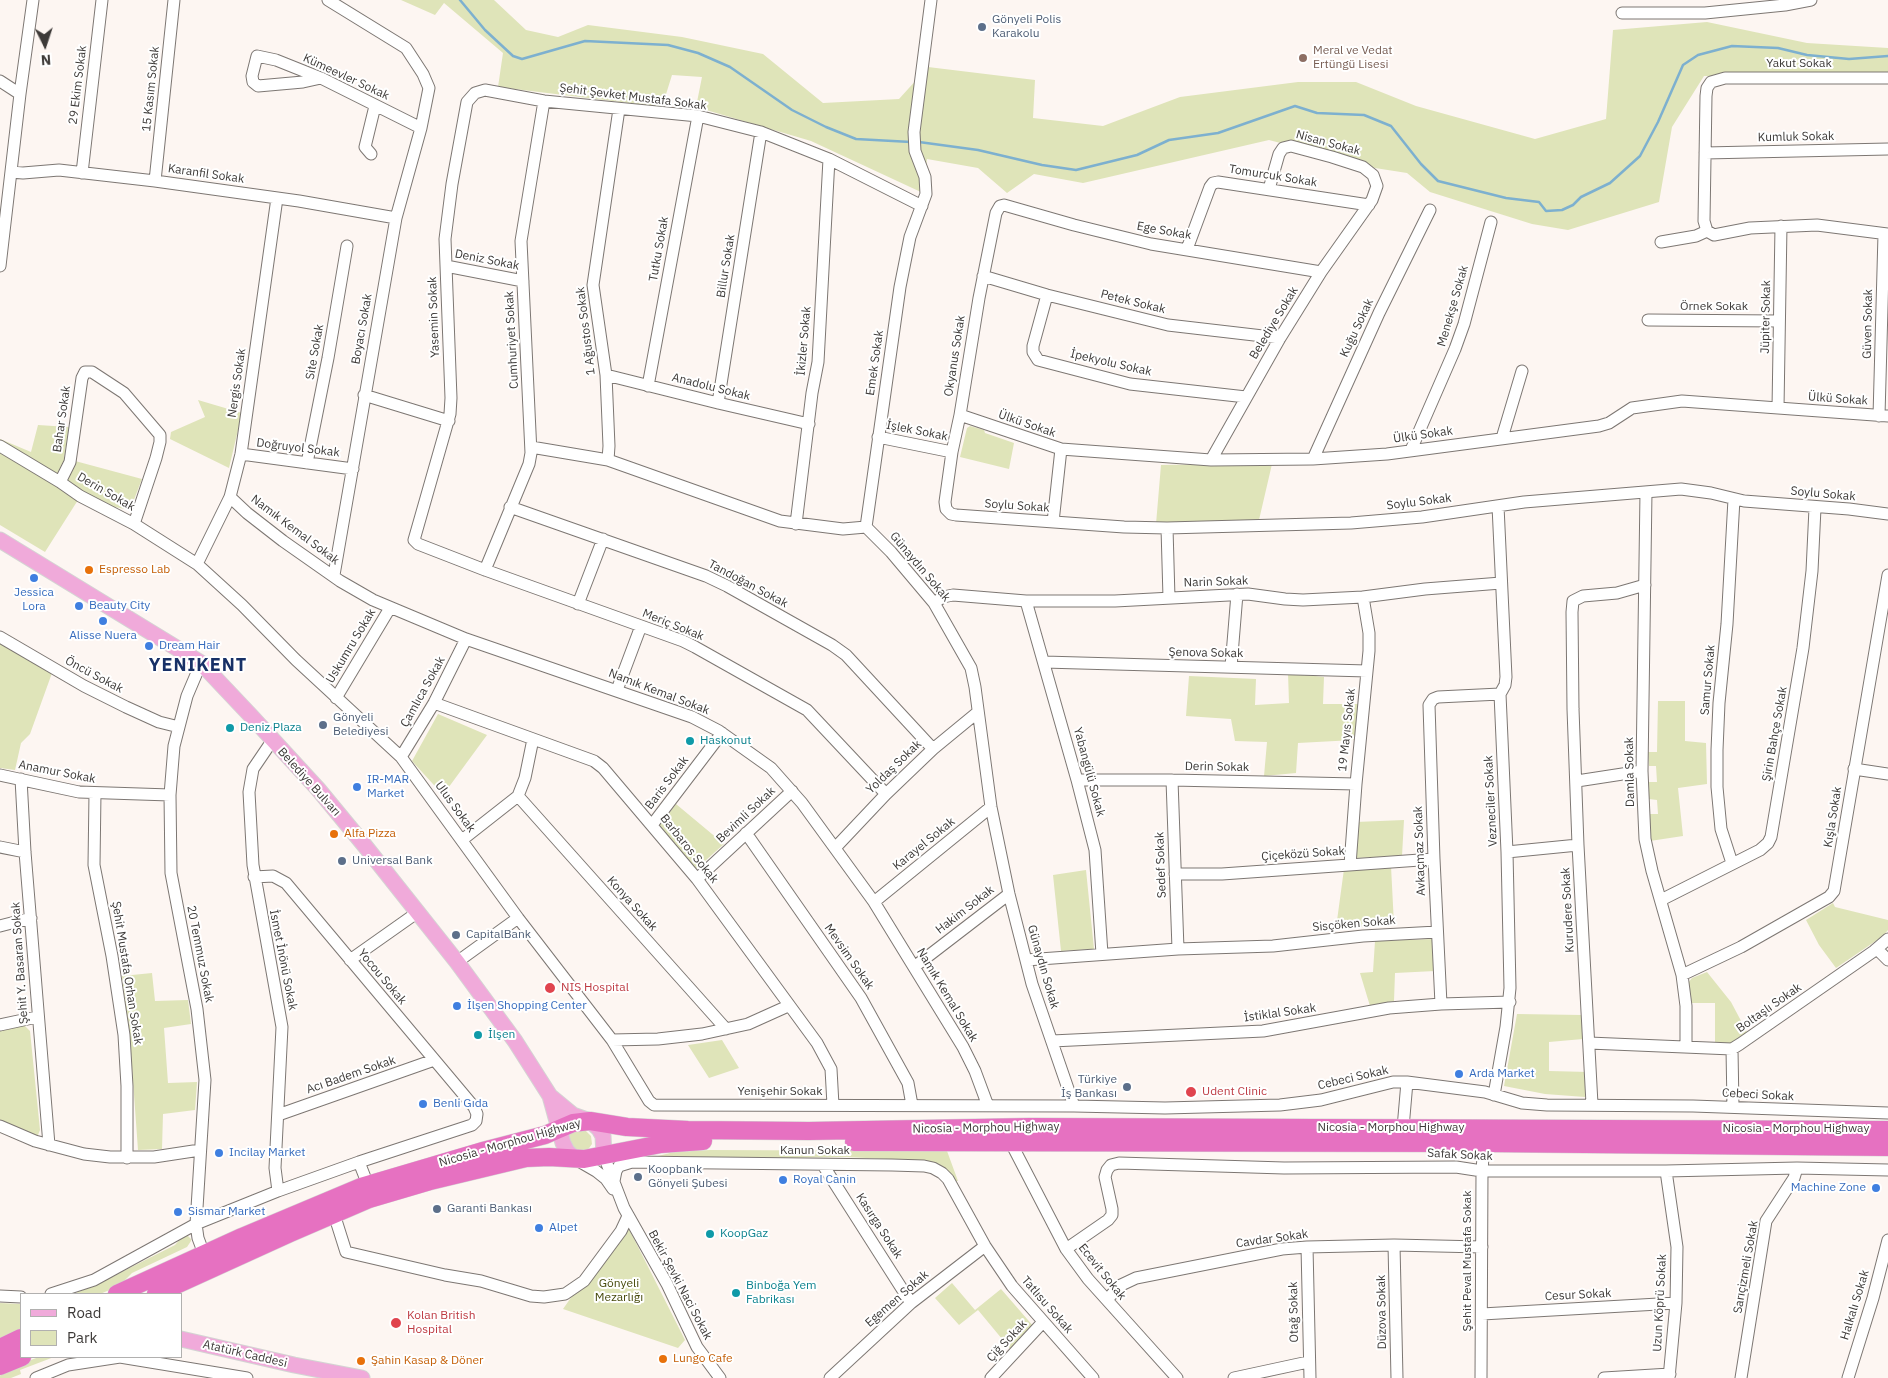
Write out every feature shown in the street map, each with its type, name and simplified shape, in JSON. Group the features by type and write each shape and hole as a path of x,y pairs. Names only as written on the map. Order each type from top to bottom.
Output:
{"highway":[{"name":"Nicosia - Morphou Highway","path":"158,1293 207,1261 368,1185 483,1150 545,1135 573,1122 590,1121 628,1127 688,1130 809,1131 1030,1127 1888,1130"},
{"name":"Nicosia - Morphou Highway","path":"120,1293 368,1200 430,1180 526,1158 584,1159 661,1144 699,1141 1484,1143 1888,1147"},
{"path":"0,1348 20,1338"},
{"path":"0,1366 20,1358"}],"main road":[{"name":"Belediye Bulvarı","path":"0,540 201,663 318,789 457,962 515,1041 550,1096 567,1151 574,1158"},
{"name":"Belediye Bulvarı","path":"550,1096 573,1115 590,1121"},
{"path":"590,1121 603,1136 604,1156"},
{"path":"177,1293 207,1261"},
{"name":"Atatürk Caddesi","path":"183,1340 337,1376 362,1378"}],"street":[{"path":"0,266 33,0"},
{"name":"29 Ekim Sokak","path":"82,173 102,0"},
{"name":"15 Kasım Sokak","path":"155,181 174,0"},
{"name":"Boyacı Sokak","path":"328,0 406,48 423,74 429,91 421,128 396,218 334,575"},
{"name":"Emek Sokak","path":"866,527 900,287 910,237 926,194 927,185 915,151 914,132 931,0"},
{"path":"1622,13 1705,13 1811,0"},
{"name":"Kümeevler Sokak","path":"322,78 303,82 258,86 253,82 252,76 257,56 276,60 322,78 421,128"},
{"name":"Yakut Sokak","path":"1705,153 1707,88 1716,79 1888,78"},
{"path":"0,81 20,94"},
{"name":"Şehit Şevket Mustafa Sokak","path":"474,92 485,90 544,101 698,116 761,132 829,159 922,206"},
{"name":"Yasemin Sokak","path":"414,540 449,421 451,398 446,229 467,102 474,92"},
{"name":"Cumhuriyet Sokak","path":"485,570 529,464 532,447 522,230 544,101"},
{"path":"371,154 365,147 375,106"},
{"name":"1 Ağustos Sokak","path":"608,460 606,375 593,285 618,109"},
{"name":"Tutku Sokak","path":"648,386 698,116"},
{"name":"Billur Sokak","path":"718,404 761,132"},
{"name":"Nisan Sokak","path":"1269,189 1280,152 1286,147 1294,147 1348,161 1370,172 1375,178 1377,186 1375,195 1369,205"},
{"name":"Kumluk Sokak","path":"1705,153 1888,149"},
{"path":"1705,153 1704,221 1707,231 1714,235 1744,228 1781,226 1827,226 1886,234"},
{"name":"İkizler Sokak","path":"796,524 812,393 818,362 829,159"},
{"name":"Karanfil Sokak","path":"11,172 23,173 53,170 155,181 278,198 396,218"},
{"name":"Tomurcuk Sokak","path":"1187,249 1213,183 1220,182 1369,205"},
{"name":"Nergis Sokak","path":"197,564 230,497 241,454 278,198"},
{"name":"Ege Sokak","path":"1004,205 1151,244 1321,272"},
{"name":"Okyanus Sokak","path":"950,514 946,509 945,502 952,452 983,276 997,211 1000,206 1004,205"},
{"name":"Belediye Sokak","path":"1211,460 1280,338 1321,272 1369,205"},
{"name":"Kuğu Sokak","path":"1312,459 1379,313 1430,210"},
{"name":"Menekşe Sokak","path":"1411,450 1456,349 1491,222"},
{"name":"Jüpiter Sokak","path":"1778,408 1781,226"},
{"path":"1661,242 1696,236 1707,231"},
{"name":"Güven Sokak","path":"1884,416 1885,322 1883,252 1886,234"},
{"name":"Site Sokak","path":"307,463 328,358 347,246"},
{"name":"Deniz Sokak","path":"446,266 523,281"},
{"name":"Petek Sokak","path":"983,276 1047,295 1168,325 1280,338"},
{"name":"İpekyolu Sokak","path":"1047,295 1033,346 1034,356 1038,360 1130,384 1246,398"},
{"name":"Örnek Sokak","path":"1648,320 1779,321"},
{"path":"1502,438 1522,371"},
{"name":"Bahar Sokak","path":"60,482 70,462 82,377 85,372 92,372 124,393 160,435 156,458 134,524"},
{"name":"Anadolu Sokak","path":"606,375 718,404 809,424"},
{"path":"364,395 449,421"},
{"name":"Ülkü Sokak","path":"960,415 1061,450 1211,460 1312,459 1367,456 1599,426 1632,408 1665,402 1700,401 1884,416"},
{"name":"İşlek Sokak","path":"878,437 952,452"},
{"name":"Derin Sokak","path":"0,446 80,496 134,524 197,564"},
{"path":"532,447 608,460 768,518 796,524 843,529 866,527"},
{"path":"1053,522 1061,450"},
{"name":"Doğruyol Sokak","path":"241,454 353,469"},
{"name":"Soylu Sokak","path":"950,514 1167,528 1351,523 1422,517 1498,506 1687,489 1734,499 1888,514"},
{"name":"Damla Sokak","path":"1646,492 1642,771 1646,850 1682,976 1686,1006 1686,1046"},
{"name":"Namık Kemal Sokak","path":"230,497 266,528 358,592 390,608 466,639 692,717 722,734 771,768 792,790 874,902 963,1047 975,1071 988,1106"},
{"name":"Samur Sokak","path":"1732,863 1721,829 1717,787 1717,750 1734,499"},
{"name":"Tandoğan Sokak","path":"510,506 717,581 832,645 846,656 933,749"},
{"name":"Vezneciler Sokak","path":"1494,1095 1510,1002 1507,852 1500,694 1506,677 1498,506"},
{"name":"Şirin Bahçe Sokak","path":"1661,900 1765,847 1773,831 1803,648 1812,571 1815,508"},
{"name":"Günaydın Sokak","path":"866,527 891,552 934,603 971,668 991,807 1009,894 1032,984 1074,1106"},
{"path":"1167,528 1169,598"},
{"path":"578,604 603,539"},
{"name":"Meriç Sokak","path":"414,540 418,544 485,570 695,647 802,706 817,718 886,794"},
{"name":"Ulus Sokak","path":"197,564 242,605 336,698 401,757 518,918 612,1040 650,1102"},
{"name":"Kışla Sokak","path":"1682,976 1747,943 1832,894 1836,887 1854,769 1886,599 1888,575"},
{"name":"Narin Sokak","path":"934,603 942,597 953,595 1026,601 1132,601 1237,594 1254,594 1296,600 1362,598 1425,588 1501,583"},
{"name":"Kurudere Sokak","path":"1592,1104 1578,845 1573,709 1573,601 1583,596 1617,593 1646,585"},
{"path":"1231,667 1237,594"},
{"name":"19 Mayıs Sokak","path":"1350,865 1370,643 1362,598"},
{"name":"Yabangülü Sokak","path":"1026,601 1095,850 1102,954"},
{"name":"Uskumru Sokak","path":"336,698 390,608"},
{"path":"616,690 641,626"},
{"name":"Öncü Sokak","path":"0,637 84,686 160,722 179,727"},
{"name":"Çamlıca Sokak","path":"401,757 434,703 466,639"},
{"name":"Şenova Sokak","path":"1044,662 1367,670"},
{"name":"20 Temmuz Sokak","path":"201,663 190,689 179,727 172,757 170,795 172,880 192,978 205,1080 196,1224 198,1238 207,1261"},
{"name":"Avkaçmaz Sokak","path":"1442,1004 1434,859 1430,702 1434,698 1500,694"},
{"name":"Barbaros Sokak","path":"434,703 599,764 697,879 817,1044 832,1076 833,1106"},
{"name":"Yoldaş Sokak","path":"835,848 886,794 933,749 978,712"},
{"name":"Baris Sokak","path":"652,826 722,734"},
{"path":"462,840 518,796 525,778 533,739"},
{"name":"İsmet İnönü Sokak","path":"272,741 255,764 250,779 250,810 254,877 282,1027 275,1168 278,1191"},
{"path":"1854,769 1888,774"},
{"path":"1577,781 1642,771"},
{"name":"Anamur Sokak","path":"0,775 96,794 170,795"},
{"name":"Şehit Y. Basaran Sokak","path":"21,779 24,852 31,918 48,1145"},
{"name":"Derin Sokak","path":"1077,780 1356,784"},
{"name":"Sedef Sokak","path":"1172,780 1178,949"},
{"name":"Bevimli Sokak","path":"697,879 792,790"},
{"name":"Şehit Mustafa Orhan Sokak","path":"96,794 94,865 112,956 124,1034 127,1086 127,1158"},
{"name":"Konya Sokak","path":"518,796 726,1029"},
{"name":"Karayel Sokak","path":"874,902 991,807"},
{"name":"Mevsim Sokak","path":"746,833 861,998 908,1083 912,1105"},
{"path":"1507,852 1578,845"},
{"path":"0,847 24,852"},
{"name":"Çiçeközü Sokak","path":"1175,874 1222,874 1434,859"},
{"name":"Yocou Sokak","path":"254,877 273,876 284,881 474,1107 477,1116 476,1121 472,1125 359,1162"},
{"name":"Hakim Sokak","path":"914,966 1009,894"},
{"path":"350,960 418,912"},
{"path":"0,926 31,918"},
{"path":"457,962 518,918"},
{"name":"Sisçöken Sokak","path":"1178,949 1273,946 1363,936 1438,932"},
{"name":"Boltaşlı Sokak","path":"1589,1043 1686,1046 1706,1049 1732,1048 1877,949 1888,939"},
{"path":"1026,960 1178,949"},
{"path":"1877,949 1888,960"},
{"name":"İstiklal Sokak","path":"1052,1041 1263,1031 1302,1026 1372,1011 1442,1004 1510,1002"},
{"path":"612,1040 673,1038 726,1029 753,1022 788,1006"},
{"path":"0,1025 38,1017"},
{"path":"1732,1048 1733,1107"},
{"name":"Acı Badem Sokak","path":"278,1115 434,1060"},
{"name":"Cebeci Sokak","path":"912,1105 1173,1108 1283,1105 1321,1100 1393,1082 1407,1082 1432,1084 1534,1104 1733,1107 1888,1113"},
{"path":"1403,1128 1407,1082"},
{"name":"Yenişehir Sokak","path":"650,1102 657,1105 912,1105"},
{"path":"1030,1127 1036,1106"},
{"path":"0,1126 23,1137 84,1154 127,1158 154,1157 200,1150"},
{"name":"Ecevit Sokak","path":"1011,1142 1066,1249 1088,1279 1177,1378"},
{"name":"Şehit Peval Mustafa Sokak","path":"1481,1378 1482,1171 1484,1143"},
{"name":"Bekir Şevki Naci Sokak","path":"604,1156 620,1201"},
{"name":"Bekir Şevki Naci Sokak","path":"574,1158 606,1179 667,1284 697,1347 720,1378"},
{"path":"55,1293 94,1280 196,1224 278,1191 359,1162 368,1185"},
{"name":"Kanun Sokak","path":"614,1181 619,1166 632,1162 924,1166 942,1172 948,1179 985,1246"},
{"name":"Safak Sokak","path":"1066,1249 1108,1220 1112,1215 1105,1177 1111,1165 1119,1163 1284,1168 1456,1167 1482,1171 1666,1171 1798,1168 1888,1170"},
{"name":"Kasırga Sokak","path":"823,1165 911,1303"},
{"name":"Sarıçizmeli Sokak","path":"1741,1378 1766,1221 1794,1178 1798,1168"},
{"name":"Uzun Köprü Sokak","path":"1666,1171 1677,1247 1676,1304 1669,1376"},
{"path":"334,1214 346,1252 445,1275 481,1281 531,1296 544,1297 565,1294 584,1280 621,1231 628,1216"},
{"name":"Halkalı Sokak","path":"1848,1378 1873,1298 1888,1240"},
{"name":"Cavdar Sokak","path":"1107,1300 1119,1286 1136,1278 1282,1249 1307,1246 1394,1245 1482,1247"},
{"name":"Düzova Sokak","path":"1394,1245 1397,1378"},
{"name":"Egemen Sokak","path":"830,1378 911,1303 985,1246"},
{"name":"Tatlısu Sokak","path":"985,1246 1012,1286 1093,1378"},
{"name":"Otağ Sokak","path":"1307,1246 1308,1362 1310,1378"},
{"path":"1,1296 20,1297"},
{"name":"Cesur Sokak","path":"1482,1314 1676,1304"},
{"name":"Çiğ Sokak","path":"991,1378 1043,1322"},
{"path":"36,1378 68,1365 114,1358"},
{"path":"126,1358 247,1378"},
{"path":"1234,1378 1308,1362"},
{"path":"1604,1378 1669,1376"}],"green space":[{"path":"401,0 494,0 526,30 558,37 588,25 682,37 763,54 823,103 899,99 928,67 1035,80 1033,118 1103,126 1180,97 1298,82 1356,82 1416,106 1535,139 1606,119 1613,30 1707,22 1807,43 1888,48 1888,83 1765,76 1704,76 1672,127 1659,202 1568,230 1532,224 1430,192 1407,173 1375,168 1269,140 1083,183 1034,174 1007,193 978,168 927,159 923,193 811,141 696,107 702,77 672,75 662,107 498,87 503,53 444,3 435,15"},
{"path":"198,400 242,413 229,468 170,439 171,432 205,417"},
{"path":"38,425 69,427 64,458 142,479 130,510 78,500 45,552 0,525 0,439 31,452"},
{"path":"970,426 1014,443 1009,469 960,457 967,428"},
{"path":"1272,464 1259,520 1156,524 1161,465"},
{"path":"0,642 52,673 30,734 21,743 15,770 0,768"},
{"path":"1288,673 1324,677 1323,704 1360,704 1354,740 1298,743 1296,773 1264,776 1267,742 1235,741 1231,719 1186,716 1189,676 1256,679 1255,705 1289,703"},
{"path":"1658,701 1685,701 1685,741 1706,743 1707,784 1678,788 1683,836 1650,841 1648,814 1658,814 1657,800 1649,799 1649,782 1657,782 1656,766 1649,766 1648,752 1657,752"},
{"path":"438,714 487,735 443,795 412,761"},
{"path":"676,804 724,844 696,869 659,826"},
{"path":"1404,820 1402,856 1355,858 1356,822"},
{"path":"1391,866 1394,925 1336,928 1344,869"},
{"path":"1086,870 1094,949 1061,951 1053,875"},
{"path":"1833,903 1835,907 1888,920 1888,930 1883,936 1836,968 1819,945 1806,920"},
{"path":"1433,939 1435,971 1395,973 1394,1001 1370,1006 1360,973 1373,972 1375,941"},
{"path":"1707,972 1731,1002 1748,1034 1732,1044 1715,1044 1715,1003 1689,1003 1688,983 1692,978"},
{"path":"152,973 155,1001 188,1000 191,1024 164,1028 168,1083 197,1082 195,1110 163,1114 162,1149 138,1150 131,1053 122,976"},
{"path":"1517,1014 1582,1015 1583,1039 1549,1042 1549,1071 1589,1072 1585,1097 1545,1094 1504,1086"},
{"path":"24,1025 30,1031 40,1130 38,1135 30,1137 0,1121 0,1030"},
{"path":"722,1040 739,1068 709,1078 688,1045"},
{"path":"573,1130 585,1130 591,1136 592,1144 587,1151 576,1153 568,1137"},
{"path":"710,1150 947,1151 958,1181 952,1181 939,1164 927,1161 846,1157 654,1160 650,1158 674,1152"},
{"name":"Gönyeli Mezarlığı","path":"626,1223 685,1340 678,1348 563,1309 622,1225"},
{"path":"187,1235 191,1239 187,1247 132,1273 119,1286 102,1293 76,1293 175,1245 182,1237"},
{"path":"952,1283 975,1310 1001,1289 1034,1327 1012,1351 978,1310 959,1325 935,1298"},
{"path":"0,1303 20,1304 20,1331 0,1341"},
{"path":"36,1358 51,1358 20,1370 21,1374 11,1378 0,1378 6,1369"}],"waterway":[{"path":"460,0 485,30 513,56 522,59 585,41 668,45 698,53 730,67 792,110 856,139 911,142"},
{"path":"919,142 978,150 1042,165 1076,170 1137,155 1169,140 1218,133 1295,106 1317,113 1364,115 1391,126 1421,164 1438,181 1506,198 1539,202 1546,211 1562,210 1573,205 1581,197 1610,183 1640,156 1658,122 1683,65 1698,55 1732,46 1778,48 1807,55 1849,59 1888,56"}],"place":[{"name":"Gönyeli Polis Karakolu","path":"982,27"},
{"name":"Meral ve Vedat Ertüngü Lisesi","path":"1303,58"},
{"name":"Espresso Lab","path":"89,570"},
{"name":"Jessica Lora","path":"34,578"},
{"name":"Beauty City","path":"79,606"},
{"name":"Alisse Nuera","path":"103,621"},
{"name":"Dream Hair","path":"149,646"},
{"name":"Gönyeli Belediyesi","path":"323,725"},
{"name":"Deniz Plaza","path":"230,728"},
{"name":"Haskonut","path":"690,741"},
{"name":"IR-MAR Market","path":"357,787"},
{"name":"Alfa Pizza","path":"334,834"},
{"name":"Universal Bank","path":"342,861"},
{"name":"CapitalBank","path":"456,935"},
{"name":"NIS Hospital","path":"550,988"},
{"name":"İlşen Shopping Center","path":"457,1006"},
{"name":"İlşen","path":"478,1035"},
{"name":"Arda Market","path":"1459,1074"},
{"name":"Türkiye İş Bankası","path":"1127,1087"},
{"name":"Udent Clinic","path":"1191,1092"},
{"name":"Benli Gıda","path":"423,1104"},
{"name":"Incilay Market","path":"219,1153"},
{"name":"Koopbank Gönyeli Şubesi","path":"638,1177"},
{"name":"Royal Canin","path":"783,1180"},
{"name":"Machine Zone","path":"1876,1188"},
{"name":"Garanti Bankası","path":"437,1209"},
{"name":"Sismar Market","path":"178,1212"},
{"name":"Alpet","path":"539,1228"},
{"name":"KoopGaz","path":"710,1234"},
{"name":"Binboğa Yem Fabrikası","path":"736,1293"},
{"name":"Kolan British Hospital","path":"396,1323"},
{"name":"Lungo Cafe","path":"663,1359"},
{"name":"Şahin Kasap & Döner","path":"361,1361"}],"district":[{"name":"YENIKENT","path":"198,666"}]}
